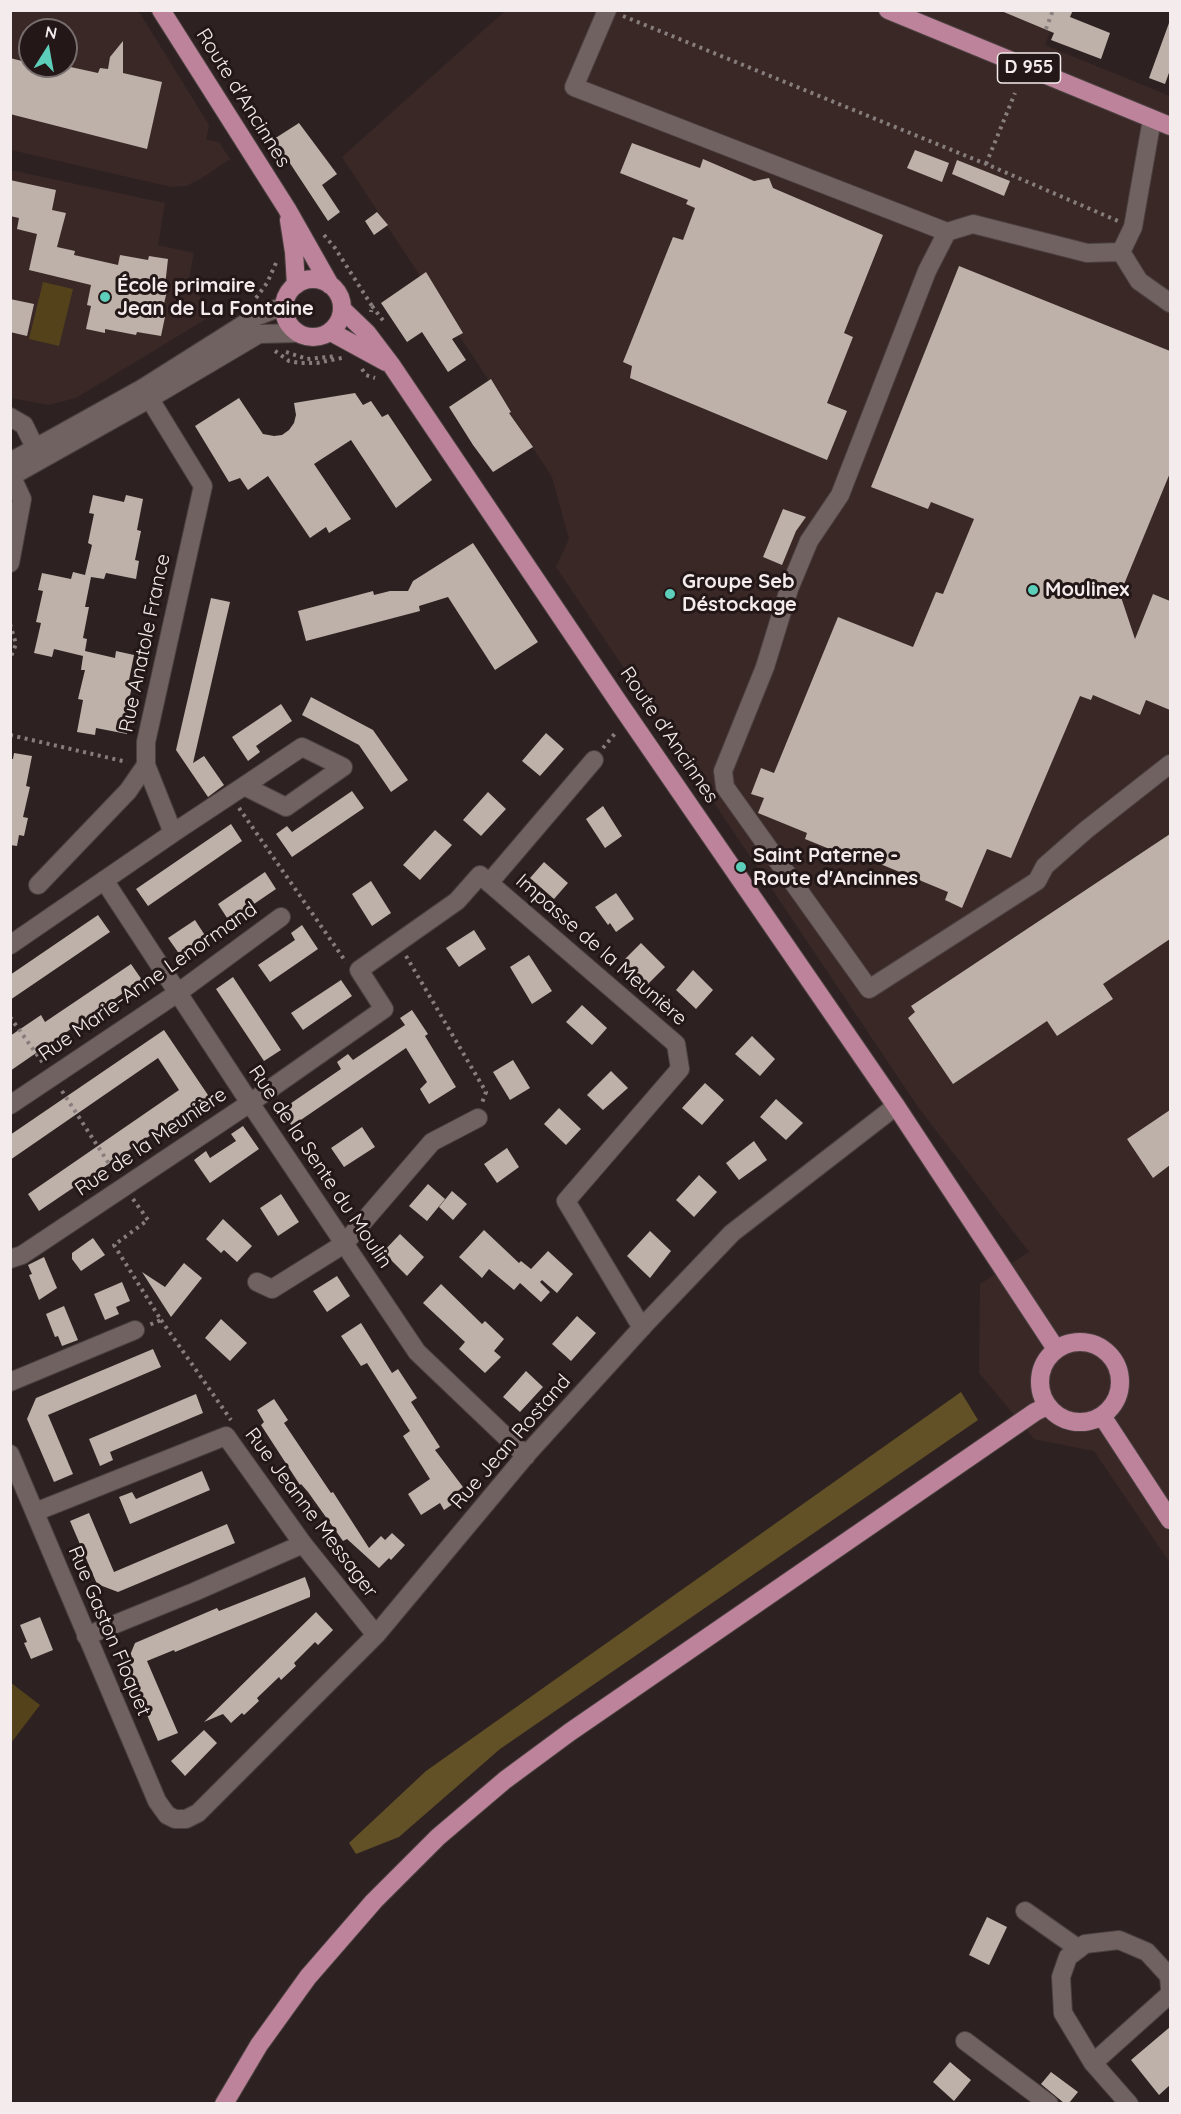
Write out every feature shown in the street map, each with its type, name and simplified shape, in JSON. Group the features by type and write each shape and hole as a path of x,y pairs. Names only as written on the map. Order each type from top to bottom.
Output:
{"main road":[{"name":"Route d'Ancinnes","path":"161,10 287,209 330,285"},
{"name":"D 955","path":"888,10 1170,126"},
{"name":"Route d'Ancinnes","path":"287,209 294,252 296,285"},
{"path":"313,279 330,285 341,299 342,309 337,326 331,332 314,337 298,333 287,322 284,306 286,298 296,285 304,280 313,279"},
{"name":"Route d'Ancinnes","path":"342,309 368,333 392,366 628,716 896,1106 1056,1349"},
{"name":"Route d'Ancinnes","path":"331,332 392,366"},
{"path":"1080,1341 1099,1347 1113,1359 1119,1371 1118,1396 1112,1407 1102,1416 1090,1421 1066,1420 1056,1415 1047,1406 1041,1395 1039,1382 1041,1370 1047,1358 1056,1349 1067,1343 1080,1341"},
{"path":"224,2103 259,2045 308,1977 374,1901 447,1830 505,1780 570,1732 1035,1412 1047,1406"},
{"path":"1102,1416 1170,1520"}],"street":[{"path":"614,13 574,87 947,232 973,224 1087,253 1121,252"},
{"path":"1121,252 1133,227 1152,119"},
{"path":"947,232 927,271 840,495 809,541 789,589 765,667 723,771 725,787 869,989 1037,881 1046,866 1086,830 1170,764"},
{"path":"1121,252 1139,281 1170,303"},
{"path":"146,393 240,325 262,313 284,306"},
{"path":"10,563 22,499 11,472 38,454 146,393 259,334 298,333"},
{"name":"Rue Anatole France","path":"146,393 202,486 146,742 146,765 173,833"},
{"path":"10,417 24,425 38,454"},
{"path":"10,945 173,833 302,747 343,767 286,807 237,791"},
{"path":"358,970 485,879 594,760"},
{"path":"38,885 128,791 146,765"},
{"name":"Impasse de la Meunière","path":"485,879 676,1044 680,1069 566,1201 642,1328"},
{"name":"Rue de la Sente du Moulin","path":"104,880 417,1352 526,1456"},
{"name":"Rue Marie-Anne Lenormand","path":"10,1105 179,992 281,917"},
{"name":"Rue de la Meunière","path":"10,1259 22,1255 250,1103 384,1009 358,970"},
{"name":"Rue Jean Rostand","path":"175,1819 186,1819 198,1813 376,1635 526,1456 732,1233 896,1106"},
{"path":"257,1282 272,1289 344,1244 432,1142 478,1118"},
{"path":"10,1382 135,1330"},
{"name":"Rue Jeanne Messager","path":"35,1512 226,1436 303,1544 376,1635"},
{"name":"Rue Gaston Floquet","path":"10,1454 157,1801 167,1815 175,1819"},
{"path":"86,1636 303,1544"},
{"path":"1025,1911 1079,1949"},
{"path":"1130,2103 1093,2064 1063,2013 1061,1977 1068,1957 1085,1944 1119,1940 1147,1952 1169,1976 1170,1989"},
{"path":"1093,2064 1170,1994"},
{"path":"965,2041 1049,2103"}],"path":[{"path":"1046,29 1053,10"},
{"path":"614,13 986,164 1133,227"},
{"path":"986,164 1015,93"},
{"path":"335,248 372,306 371,314"},
{"path":"249,302 256,298 267,283 277,253"},
{"path":"272,344 290,354 307,359 345,355"},
{"path":"10,624 16,644 10,659"},
{"path":"594,760 628,716"},
{"path":"10,735 110,759 146,765"},
{"path":"237,791 350,966 358,970"},
{"path":"398,943 486,1092 478,1118"},
{"path":"10,1017 53,1077 148,1220 114,1245 161,1320 232,1420 214,1427 219,1439"},
{"path":"135,1330 161,1320"}],"shaded area":[{"path":"14,10 138,10 209,125 206,140 219,142 230,159 186,186 171,187 11,150 11,14"},
{"path":"505,11 1058,11 1045,45 1170,96 1170,1563 1094,1451 1034,1439 979,1373 980,1284 1029,1252 918,1107 556,567 569,539 552,477 342,157"},
{"name":"École primaire Jean de La Fontaine","path":"10,170 165,203 158,245 194,253 189,278 211,316 76,398 48,405 11,398"},
{"path":"43,282 73,289 59,346 29,339"},
{"path":"961,1392 978,1420 500,1749 399,1837 356,1854 349,1843 426,1771"},
{"path":"10,1682 40,1705 11,1743 10,1743"}],"building":[{"path":"999,10 1073,10 1070,17 1110,33 1101,59 1051,40 1054,33"},
{"path":"1169,23 1170,70 1165,84 1149,78"},
{"path":"123,41 123,73 162,82 147,149 10,114 10,58 18,60 18,78 78,78 78,69 98,73 100,68 108,69 110,57"},
{"path":"299,123 337,174 322,185 340,212 328,221 274,139"},
{"path":"632,143 700,168 703,159 754,181 769,178 773,188 883,235 844,333 853,337 827,403 847,411 827,460 630,378 632,366 623,362 673,237 683,240 695,208 686,204 688,200 620,173"},
{"path":"915,150 949,163 942,182 907,168"},
{"path":"957,160 1010,181 1004,196 952,174"},
{"path":"10,180 56,190 52,210 66,213 57,247 75,251 74,255 118,265 120,255 148,260 149,256 168,259 165,286 168,287 161,316 165,317 161,336 137,332 136,335 105,329 105,333 86,329 91,306 87,305 91,285 29,270 37,234 17,229 19,218 10,216"},
{"path":"377,212 388,225 374,235 365,221"},
{"name":"Moulinex","path":"959,266 1170,351 1170,473 1120,594 1135,639 1153,594 1170,601 1170,710 1146,700 1140,715 1093,695 1091,700 1080,696 1011,858 987,849 962,908 945,900 948,892 861,856 859,861 805,839 807,833 758,813 764,798 751,794 761,768 774,773 838,617 913,647 936,592 943,594 974,519 931,502 928,509 871,487"},
{"path":"426,272 463,333 452,339 466,360 448,372 422,332 407,342 381,303"},
{"path":"10,299 34,304 27,336 10,332"},
{"path":"491,379 511,412 509,413 533,447 493,472 449,407"},
{"path":"355,393 363,405 371,401 382,417 388,414 432,480 396,508 351,440 314,464 351,519 329,533 326,527 310,538 268,476 248,490 240,478 229,482 195,426 239,398 263,434 282,435 294,423 296,415 294,403"},
{"path":"93,495 124,502 126,495 143,499 137,530 141,531 135,560 139,561 136,579 106,573 104,579 91,577 85,607 89,607 83,638 87,639 85,651 115,658 116,651 134,655 128,685 132,685 126,717 130,718 127,734 96,728 95,735 77,732 83,700 78,699 85,670 81,670 83,656 54,649 52,657 34,653 41,623 36,622 43,591 38,590 42,573 71,579 73,572 85,575 92,545 88,543 94,514 89,513"},
{"path":"783,509 806,517 796,531 782,565 763,557"},
{"path":"473,543 538,642 495,670 448,597 419,606 420,611 306,641 298,611 373,591 374,595 390,591 408,591 413,581"},
{"path":"211,598 230,602 193,763 204,756 224,785 208,797 176,750"},
{"path":"311,697 373,730 408,780 391,792 359,745 302,715"},
{"path":"281,704 292,721 256,746 260,752 248,761 232,737"},
{"path":"546,733 564,749 540,776 522,761"},
{"path":"14,753 32,756 26,786 30,787 23,817 28,818 24,836 19,835 17,846 10,845 10,759 13,759"},
{"path":"352,791 364,808 292,857 276,834 287,826 292,832"},
{"path":"488,792 506,809 481,836 463,820"},
{"path":"603,806 622,836 605,848 586,819"},
{"path":"231,824 242,841 148,906 136,889"},
{"path":"435,830 452,845 420,880 403,865"},
{"path":"1170,834 1170,939 1103,984 1113,999 1057,1036 1047,1021 953,1084 908,1018 915,1012 911,1006"},
{"path":"544,862 568,883 554,899 530,878"},
{"path":"265,872 276,889 229,921 218,904"},
{"path":"371,881 391,913 372,926 352,894"},
{"path":"616,893 634,919 616,932 595,907"},
{"path":"98,915 110,932 10,1000 10,975"},
{"path":"195,920 206,937 180,955 168,938"},
{"path":"302,925 318,949 270,982 258,965 295,940 291,933"},
{"path":"474,930 486,949 459,967 446,948"},
{"path":"641,943 665,967 648,984 623,961"},
{"path":"529,955 552,991 532,1004 510,967"},
{"path":"131,964 142,980 10,1071 10,1036 41,1015 45,1022"},
{"path":"693,970 713,990 696,1009 676,990"},
{"path":"233,977 281,1050 264,1061 216,989"},
{"path":"341,980 352,996 303,1030 291,1013"},
{"path":"582,1005 607,1028 592,1045 566,1022"},
{"path":"412,1010 428,1034 425,1036 456,1087 429,1104 420,1089 427,1082 406,1048 292,1126 281,1110 341,1069 337,1062 348,1054 353,1060 405,1025 400,1018"},
{"path":"164,1030 210,1098 191,1108 39,1211 28,1194 179,1090 158,1058 10,1160 10,1135"},
{"path":"752,1036 775,1059 760,1076 735,1054"},
{"path":"513,1060 530,1088 510,1100 493,1072"},
{"path":"611,1071 628,1088 603,1110 587,1095"},
{"path":"705,1083 724,1100 702,1125 682,1108"},
{"path":"776,1099 803,1123 786,1140 760,1117"},
{"path":"559,1108 581,1129 566,1145 544,1124"},
{"path":"1170,1110 1170,1165 1153,1178 1127,1139"},
{"path":"243,1126 259,1149 210,1183 194,1160 206,1151 210,1158 236,1141 231,1134"},
{"path":"362,1127 375,1147 344,1167 331,1148"},
{"path":"754,1141 767,1160 739,1180 726,1163"},
{"path":"507,1148 519,1167 497,1183 484,1164"},
{"path":"699,1175 717,1192 694,1217 676,1200"},
{"path":"428,1184 445,1199 427,1221 409,1206"},
{"path":"452,1191 467,1204 453,1220 439,1207"},
{"path":"281,1194 299,1222 278,1236 260,1208"},
{"path":"223,1219 252,1246 237,1262 224,1250 221,1253 206,1239"},
{"path":"484,1230 519,1263 521,1261 531,1269 548,1251 573,1274 557,1293 542,1280 540,1282 550,1292 541,1302 520,1283 514,1290 489,1269 482,1278 459,1257"},
{"path":"650,1231 671,1251 650,1278 627,1256"},
{"path":"400,1234 424,1257 407,1276 383,1252"},
{"path":"93,1238 105,1255 81,1271 72,1259 72,1253"},
{"path":"44,1257 57,1288 39,1300 29,1275 32,1274 28,1265"},
{"path":"184,1263 202,1278 171,1317 142,1272 165,1287"},
{"path":"337,1276 350,1296 327,1312 313,1291"},
{"path":"122,1282 130,1301 116,1307 119,1314 105,1320 94,1294"},
{"path":"441,1284 482,1324 485,1321 504,1339 494,1351 501,1357 485,1373 459,1349 465,1342 423,1303"},
{"path":"64,1306 78,1340 62,1346 58,1336 55,1337 46,1314"},
{"path":"577,1316 596,1333 571,1361 552,1344"},
{"path":"221,1319 247,1343 230,1361 205,1338"},
{"path":"361,1323 392,1373 398,1369 417,1398 411,1402 440,1447 435,1450 463,1487 454,1494 459,1500 444,1510 440,1503 421,1515 408,1494 430,1479 403,1436 410,1431 367,1363 361,1366 341,1336"},
{"path":"153,1349 161,1367 48,1415 73,1474 54,1482 27,1419 36,1398"},
{"path":"526,1371 543,1387 520,1412 503,1397"},
{"path":"196,1394 203,1413 110,1452 113,1460 100,1466 89,1439"},
{"path":"274,1399 288,1420 284,1423 369,1548 381,1536 385,1540 392,1533 405,1545 391,1560 389,1558 379,1568 347,1539 343,1541 308,1492 300,1485 261,1425 264,1422 257,1410"},
{"path":"202,1471 210,1490 130,1524 119,1497 132,1492 136,1499"},
{"path":"89,1513 114,1572 227,1524 235,1543 118,1592 97,1584 70,1521"},
{"path":"305,1577 310,1597 175,1652 174,1650 147,1661 178,1733 158,1741 126,1665 135,1643 217,1608 219,1611"},
{"path":"316,1612 333,1630 318,1645 315,1642 294,1663 296,1666 281,1680 279,1677 257,1698 259,1701 244,1715 242,1713 231,1723 223,1714 204,1722"},
{"path":"40,1617 53,1650 31,1659 20,1625"},
{"path":"204,1730 217,1743 185,1776 171,1761"},
{"path":"987,1917 1007,1927 989,1965 969,1955"},
{"path":"1170,2027 1170,2085 1159,2095 1131,2060"},
{"path":"950,2062 971,2080 954,2101 933,2082"},
{"path":"1051,2072 1078,2092 1069,2103 1064,2103 1041,2084"}],"place":[{"name":"École primaire Jean de La Fontaine","path":"105,297"},
{"name":"Moulinex","path":"1033,590"},
{"name":"Groupe Seb Déstockage","path":"670,594"},
{"name":"Saint Paterne - Route d'Ancinnes","path":"741,867"}]}
